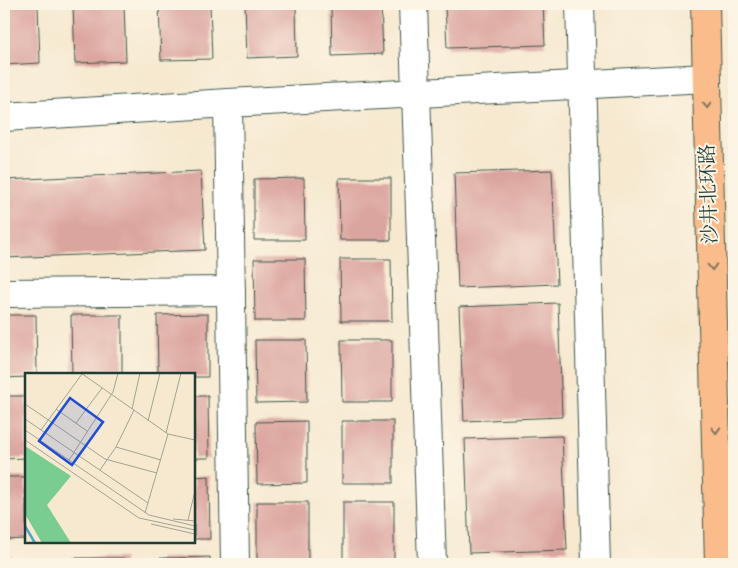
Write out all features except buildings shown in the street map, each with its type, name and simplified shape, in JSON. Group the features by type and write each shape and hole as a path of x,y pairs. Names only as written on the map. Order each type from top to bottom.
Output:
{"main road":[{"name":"沙井北环路","path":"704,4 719,564"},
{"path":"717,462 734,492"}],"street":[{"path":"413,4 432,564"},
{"path":"580,4 596,564"},
{"path":"4,117 228,103 707,78"},
{"path":"228,103 235,564"},
{"path":"4,293 231,291"}]}
